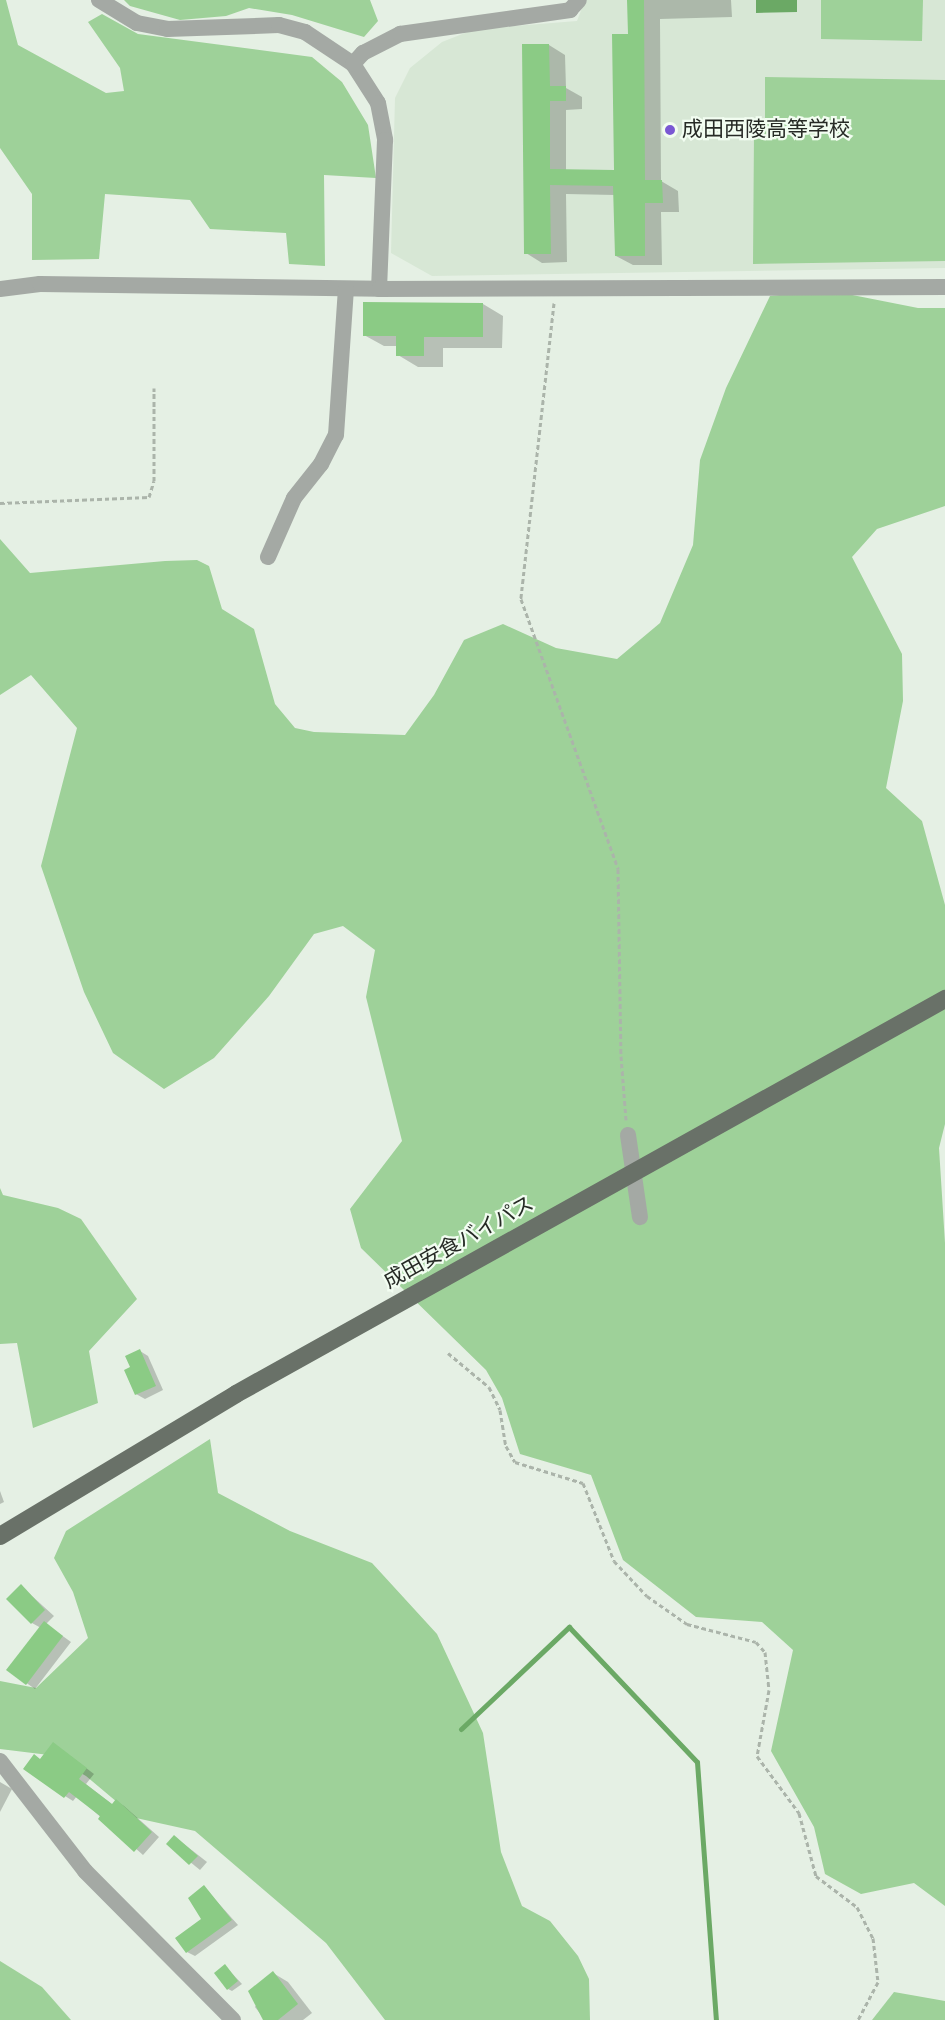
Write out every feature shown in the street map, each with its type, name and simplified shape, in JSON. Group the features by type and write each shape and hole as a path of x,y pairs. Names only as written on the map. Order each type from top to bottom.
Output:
{"main road":[{"name":"成田安食バイパス","path":"0,1536 247,1388 945,999"}],"street":[{"path":"99,0 137,23 167,29 279,25 305,32 353,64 378,103 385,141 379,290"},
{"path":"353,64 379,43 400,34 570,10 579,0"},
{"path":"0,289 40,284 379,290 945,287"},
{"path":"268,557 294,498 321,464 336,435 346,289"},
{"path":"628,1135 640,1217"},
{"path":"0,1761 85,1871 233,2020"}],"path":[{"path":"555,289 521,599 618,869 621,1056 628,1135"},
{"path":"0,503 149,497 154,481 154,388"},
{"path":"448,1353 489,1387 501,1410 506,1446 515,1462 583,1483 614,1561 647,1596 687,1624 756,1642 765,1652 769,1690 757,1745 760,1763 799,1813 816,1876 857,1907 873,1938 878,1982 858,2020"}],"shaded area":[{"path":"0,0 6,0 18,45 106,93 124,91 120,68 88,22 102,14 138,34 312,57 342,82 368,125 376,178 324,175 325,266 289,264 286,233 210,229 190,200 105,194 99,259 32,260 32,194 0,148"},
{"path":"124,0 370,0 378,21 364,37 292,15 249,8 226,16 180,20 130,6"},
{"name":"成田西陵高等学校","path":"585,0 945,0 945,268 432,276 391,253 395,98 410,68 442,42 475,29 577,21"},
{"path":"756,0 797,0 797,12 756,13"},
{"path":"821,0 923,0 922,41 821,39"},
{"path":"765,77 945,80 945,261 753,264 754,133 765,132"},
{"path":"827,290 918,308 945,308 945,506 877,529 852,557 902,654 903,701 886,788 922,821 945,905 945,1124 939,1148 945,1243 945,1906 914,1883 861,1894 825,1874 814,1827 771,1751 793,1650 762,1622 696,1617 623,1560 591,1475 520,1454 502,1398 486,1370 361,1248 350,1209 402,1141 366,997 375,950 343,926 314,934 269,996 214,1058 164,1089 113,1053 84,992 41,866 77,728 31,675 0,695 0,539 30,573 165,561 197,560 209,566 222,609 254,629 275,704 295,728 314,732 405,735 434,695 464,640 503,624 556,648 617,659 660,623 693,545 700,460 726,388 770,296"},
{"path":"0,1188 3,1195 58,1208 81,1219 137,1299 89,1351 98,1403 33,1428 17,1343 0,1344"},
{"path":"210,1439 218,1493 290,1531 372,1563 437,1634 483,1733 501,1852 522,1906 550,1921 578,1956 589,1979 590,2020 385,2020 326,1943 195,1831 136,1818 86,1776 49,1755 0,1749 0,1681 36,1688 88,1638 73,1592 54,1558 66,1531"},
{"path":"0,1961 42,1987 71,2020 0,2020"},
{"path":"894,1992 945,2001 945,2020 872,2020"}],"building":[{"path":"627,0 644,0 645,180 662,180 663,203 645,203 645,256 615,256 613,186 550,185 551,254 524,254 522,44 549,44 550,86 566,86 566,101 550,101 550,169 614,170 612,34 628,34"},
{"path":"363,302 483,303 483,337 424,337 424,356 396,356 396,336 363,336"},
{"path":"140,1349 156,1386 135,1395 124,1370 130,1367 125,1356"},
{"path":"21,1584 45,1610 31,1624 6,1599"},
{"path":"44,1621 63,1636 26,1685 6,1670"},
{"path":"53,1742 87,1768 79,1779 112,1804 116,1799 152,1832 134,1852 98,1819 100,1816 69,1792 64,1798 23,1769 34,1754 40,1759"},
{"path":"174,1835 198,1856 189,1865 166,1844"},
{"path":"204,1885 232,1920 186,1953 175,1938 201,1919 188,1898"},
{"path":"225,1964 238,1981 227,1990 214,1973"},
{"path":"273,1971 298,2004 278,2020 263,2020 248,1991"}],"waterway":[{"path":"461,1729 569,1627 697,1762 716,2020"}],"place":[{"name":"成田西陵高等学校","path":"670,130"}]}
